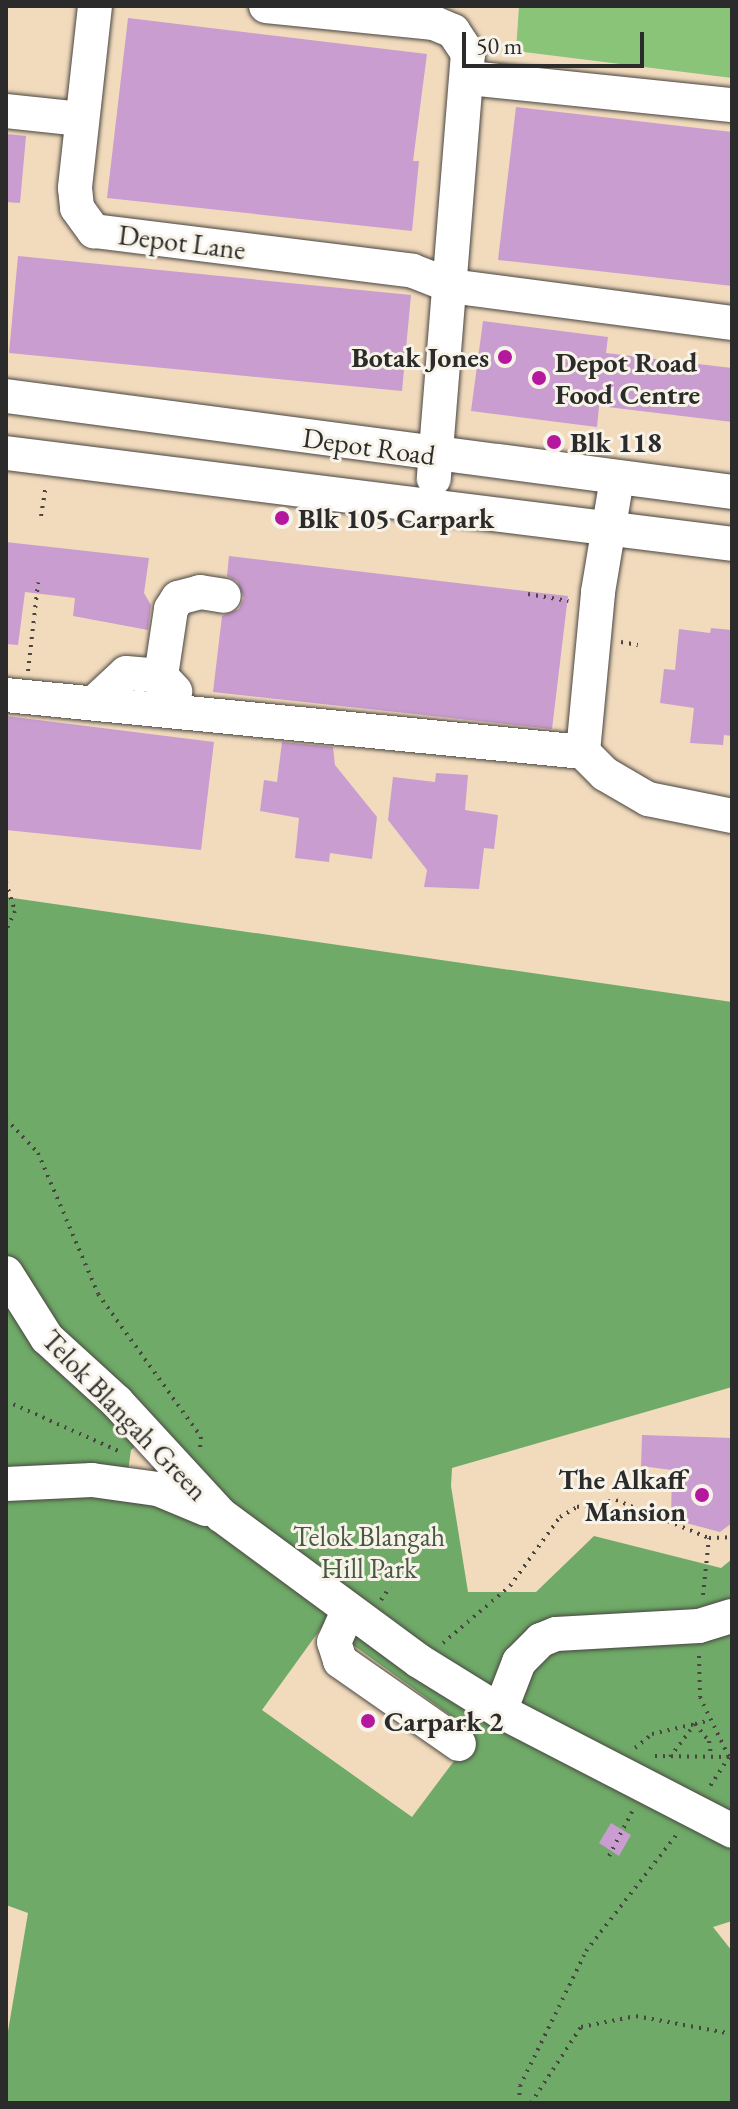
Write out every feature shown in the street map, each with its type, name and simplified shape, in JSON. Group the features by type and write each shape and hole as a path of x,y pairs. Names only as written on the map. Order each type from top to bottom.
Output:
{"street":[{"name":"Depot Lane","path":"95,6 81,119 77,208 94,231 413,271 451,286 732,323"},
{"path":"266,6 434,23 453,31 468,53 469,78 432,503"},
{"path":"469,78 732,105"},
{"path":"6,111 81,119"},
{"name":"Depot Road","path":"6,396 436,456 732,492"},
{"name":"Depot Road","path":"6,453 432,503 732,544"},
{"path":"583,752 617,479"},
{"path":"161,676 171,609 178,598 200,592 224,596"},
{"path":"95,702 126,673 161,676 191,710"},
{"path":"16,690 95,702 583,752 605,774 648,799 732,816"},
{"name":"Telok Blangah Green","path":"6,1273 47,1338 117,1402 147,1441 221,1515 419,1661 500,1711 696,1809 732,1831"},
{"name":"Telok Blangah Green","path":"6,1484 92,1480 158,1489 221,1515"},
{"path":"348,1611 335,1633 335,1652 340,1661 459,1744"},
{"path":"500,1711 519,1662 541,1640 556,1634 699,1626 732,1616"},
{"path":"392,1697 419,1661"}],"path":[{"path":"41,516 46,487"},
{"path":"16,690 38,583"},
{"path":"528,594 571,601"},
{"path":"620,642 638,645"},
{"path":"6,882 15,911 6,930"},
{"path":"6,1119 38,1153 98,1294 201,1437"},
{"path":"6,1401 135,1458"},
{"path":"419,1661 510,1586 554,1525 577,1507 616,1500 709,1538 732,1537"},
{"path":"700,1697 731,1756"},
{"path":"711,1720 652,1734 630,1752 670,1757 731,1756"},
{"path":"695,1724 709,1741 711,1757"},
{"path":"670,1757 695,1724"},
{"path":"519,2103 520,2086 586,1951 696,1809 731,1756"},
{"path":"609,1856 636,1805"},
{"path":"531,2103 581,2027 636,2016 732,2034"}],"green space":[{"path":"519,6 732,6 732,78 516,51"},
{"name":"Telok Blangah Hill Park","path":"6,897 732,1002 732,1387 452,1468 451,1486 468,1592 536,1592 594,1536 721,1568 732,1559 732,1921 713,1927 732,1951 732,2103 6,2103 6,2043 28,1913 6,1905","holes":["157,1428 190,1510 125,1493 131,1450","324,1624 475,1733 412,1817 262,1710"]}],"building":[{"path":"128,18 427,54 413,161 419,161 412,231 107,198"},
{"path":"516,107 732,132 732,286 498,260"},
{"path":"6,134 26,136 20,203 6,202"},
{"path":"18,256 411,295 402,391 9,353"},
{"name":"Depot Road Food Centre","path":"483,321 608,337 606,353 732,368 732,422 599,406 597,427 471,411"},
{"path":"6,542 149,558 144,593 151,605 148,630 73,616 75,598 25,592 18,645 6,644"},
{"path":"229,556 568,596 552,729 213,692 222,616 239,609 244,598 237,581 227,576"},
{"path":"711,628 732,630 732,736 724,735 723,745 690,743 694,708 660,703 664,669 675,670 679,629 710,633"},
{"path":"6,716 214,742 201,850 6,830"},
{"path":"282,742 333,747 335,765 377,817 372,859 330,853 329,862 295,858 299,818 260,811 264,780 277,782"},
{"path":"436,773 468,775 465,810 498,815 494,849 484,848 479,889 424,887 427,870 388,820 393,777 435,782"},
{"name":"The Alkaff Mansion","path":"642,1435 732,1438 732,1523 720,1532 671,1519 672,1470 641,1466"},
{"path":"611,1823 631,1835 619,1856 599,1843"}],"place":[{"name":"Botak Jones","path":"505,357"},
{"name":"Depot Road Food Centre","path":"539,378"},
{"name":"Blk 118","path":"554,442"},
{"name":"Blk 105 Carpark","path":"282,518"},
{"name":"The Alkaff Mansion","path":"702,1495"},
{"name":"Carpark 2","path":"368,1721"}]}
